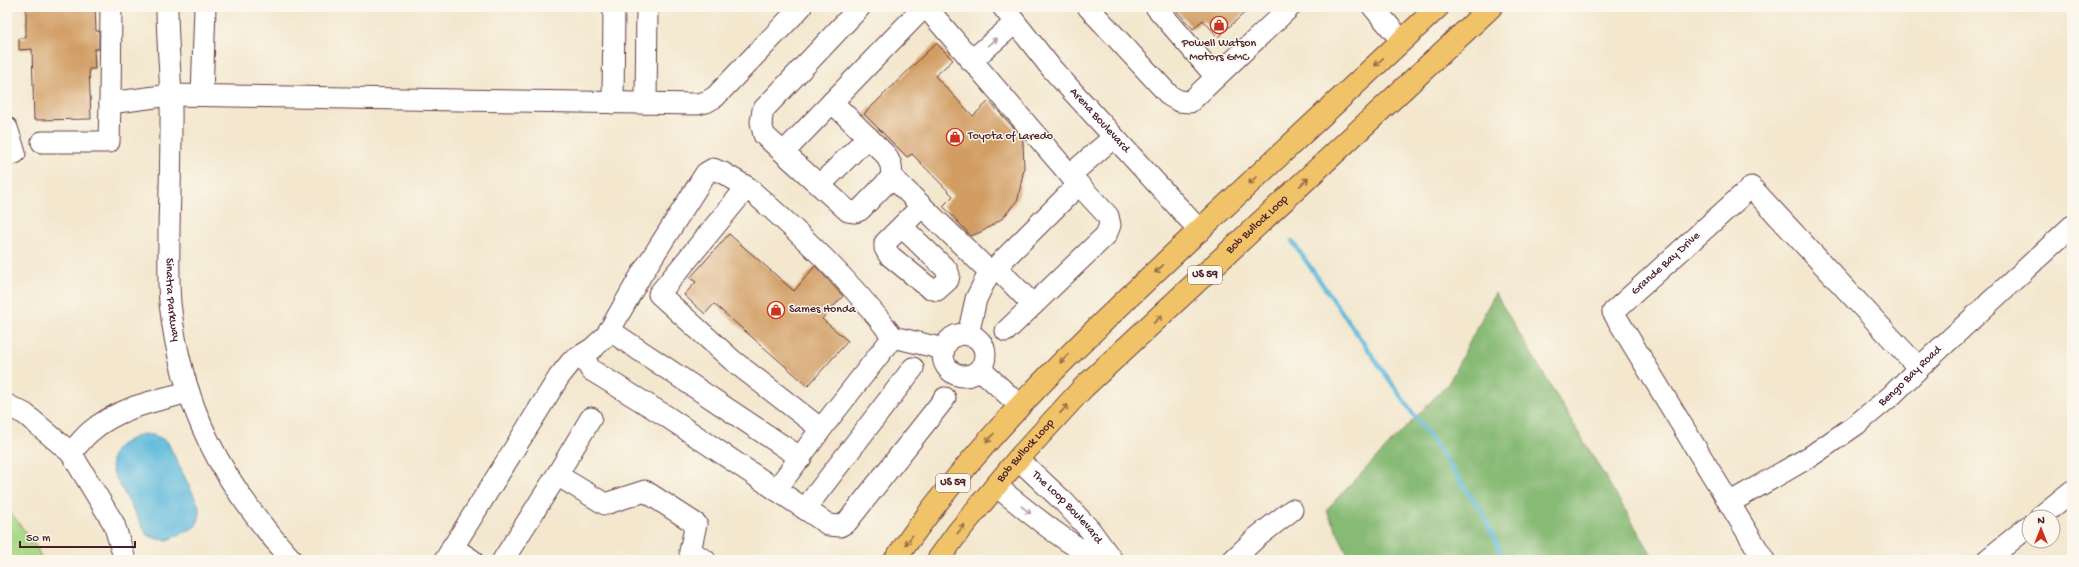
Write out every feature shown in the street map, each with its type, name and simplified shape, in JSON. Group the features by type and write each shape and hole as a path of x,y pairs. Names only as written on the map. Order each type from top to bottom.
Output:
{"highway":[{"name":"US 59","path":"895,560 964,467 1019,405 1079,343 1438,7"},
{"name":"Bob Bullock Loop","path":"938,560 1018,459 1083,388 1491,7"}],"street":[{"path":"42,142 109,142 112,7"},
{"name":"Sinatra Parkway","path":"167,7 170,95 168,269 170,302 176,343 189,392 205,437 242,501 292,560"},
{"path":"202,95 205,7"},
{"path":"613,102 614,7"},
{"path":"646,103 648,7"},
{"path":"110,103 170,95 202,95 697,104 710,99 801,7"},
{"path":"860,7 763,110 761,122 764,135 848,210 855,212 860,210 892,177"},
{"path":"784,152 925,7 1074,180 1108,216 1110,225 1106,235 1006,331"},
{"path":"1088,7 1170,96 1179,101 1190,102 1290,7"},
{"path":"1156,7 1216,77"},
{"path":"1373,7 1402,41"},
{"path":"972,61 1009,15"},
{"name":"Arena Boulevard","path":"1009,15 1052,68 1200,231"},
{"path":"832,102 886,155 891,164 892,177 922,206 1033,305"},
{"path":"7,128 15,153 7,155"},
{"path":"820,185 868,137"},
{"path":"968,334 976,299 994,270 1114,137"},
{"path":"472,560 449,554 559,377 571,362 593,348 609,330 636,283 706,173 713,169 747,187 807,239 870,306 893,337 944,349"},
{"path":"659,294 747,187"},
{"name":"Grande Bay Drive","path":"1764,560 1613,312 1751,187 1919,368"},
{"path":"902,226 922,206"},
{"name":"Bengo Bay Road","path":"1729,504 1811,456 1857,424 1892,395 1919,368 2072,226"},
{"path":"636,283 659,294 732,360 821,429"},
{"path":"609,330 800,458"},
{"path":"968,334 978,339 985,350 985,357 980,369 968,376 955,374 945,365 943,358 944,349 951,338 957,335 968,334"},
{"path":"776,490 821,429 893,337"},
{"path":"582,355 591,370 666,416 829,525 840,526 847,522 945,398"},
{"path":"805,509 913,368"},
{"path":"980,369 1019,405"},
{"path":"71,453 90,432 117,414 145,403 189,392"},
{"path":"7,405 25,414 71,453 114,524 125,560"},
{"path":"503,560 591,418"},
{"name":"The Loop Boulevard","path":"1018,459 1064,502 1090,530 1112,560"},
{"path":"557,474 605,504 645,491 696,524 690,552 704,560"},
{"name":"The Loop Boulevard","path":"996,486 1044,525 1080,550 1099,560"},
{"path":"2050,509 2072,491"},
{"path":"1234,560 1256,538 1292,510"},
{"path":"1987,560 2021,532"}],"green space":[{"path":"1495,293 1655,560 1351,560 1326,510 1448,384"},
{"path":"7,507 37,548 42,560 7,560"}],"water":[{"path":"142,434 154,435 167,441 199,506 199,519 195,527 168,540 157,539 147,535 114,475 112,459 117,448"}],"building":[{"path":"26,7 95,7 96,31 99,31 99,49 94,49 95,69 89,69 91,119 34,120 32,49 19,50 19,38 26,38"},
{"name":"Powell Watson Motors GMC","path":"1173,7 1251,7 1218,37 1203,20 1193,29"},
{"name":"Toyota of Laredo","path":"936,43 953,60 935,76 973,116 989,101 1022,137 1024,168 1018,199 1003,218 983,231 971,236 943,206 953,196 912,154 907,157 864,114"},
{"name":"Sames Honda","path":"729,234 794,291 815,266 843,296 822,319 848,341 808,386 714,304 705,314 684,295 696,282 690,278"}],"waterway":[{"path":"1292,241 1482,512 1504,560"}],"place":[{"name":"Powell Watson Motors GMC","path":"1219,25"},
{"name":"Toyota of Laredo","path":"955,137"},
{"name":"Sames Honda","path":"776,310"}]}
